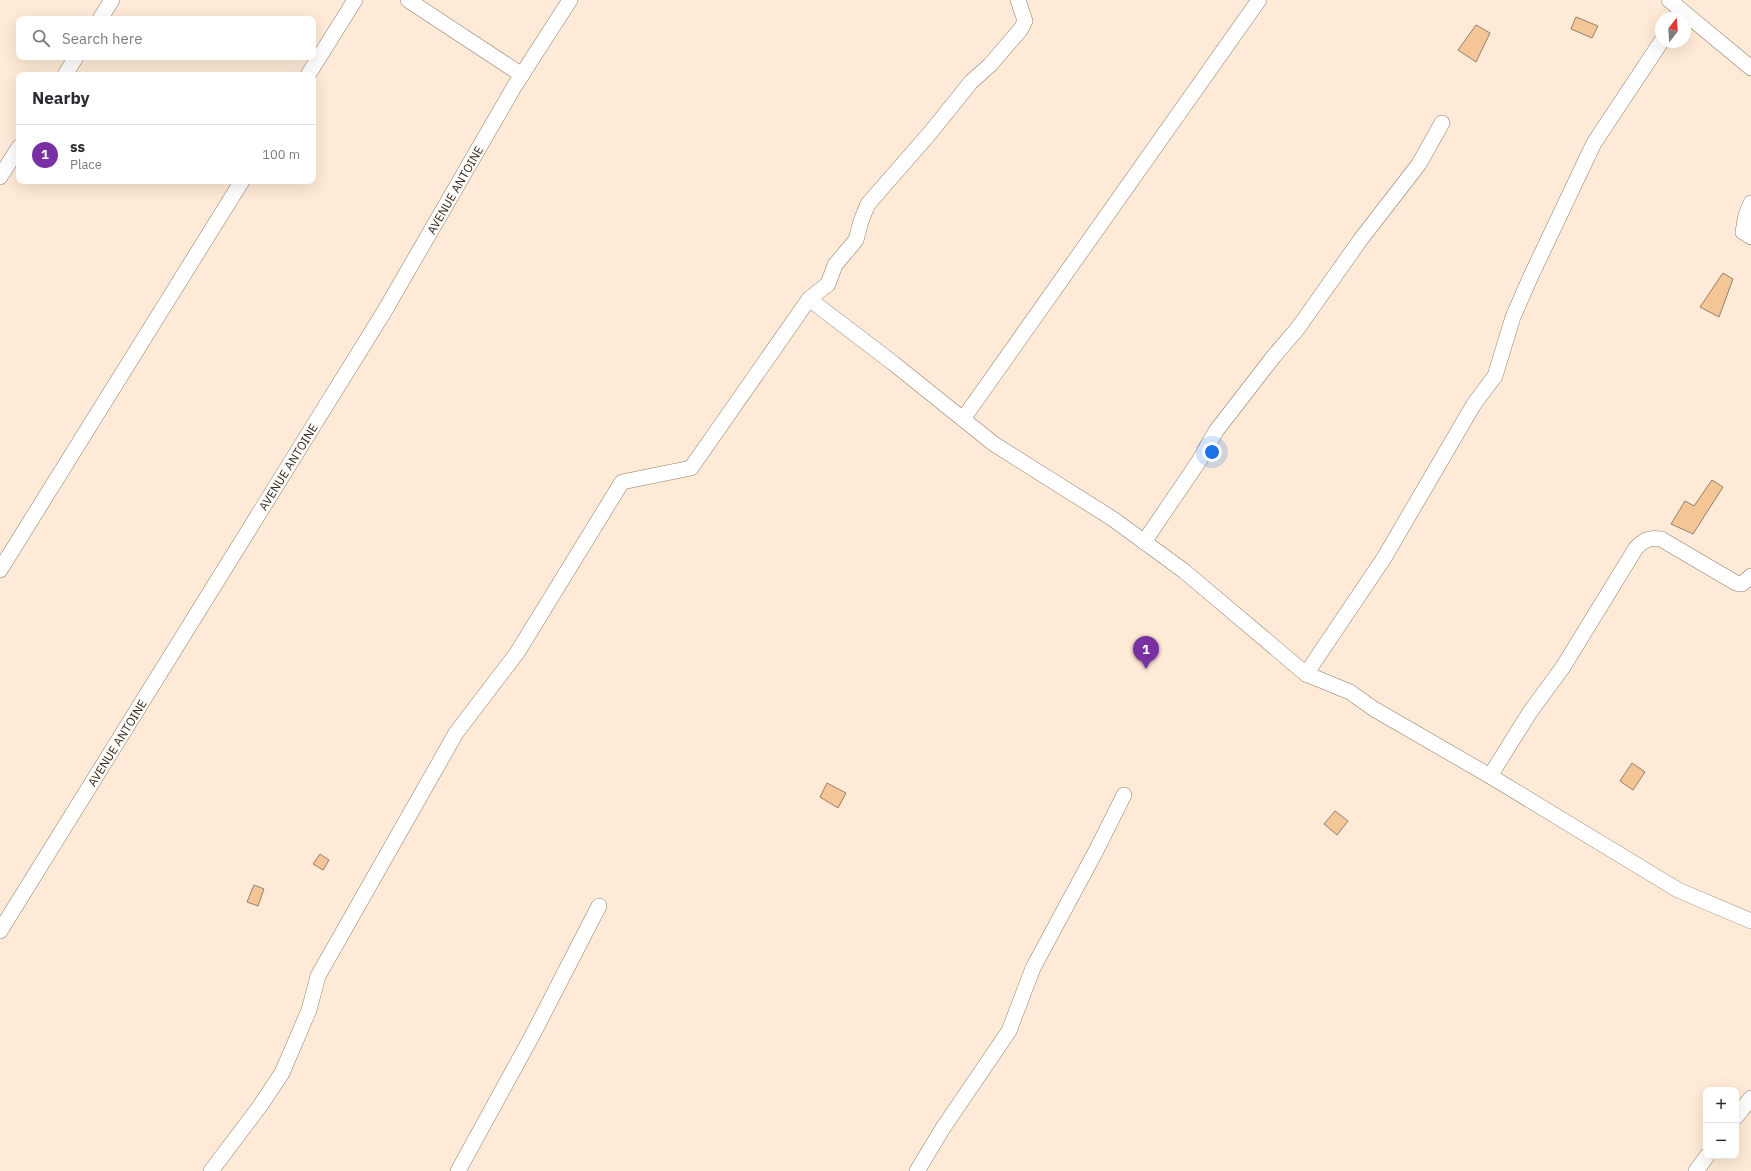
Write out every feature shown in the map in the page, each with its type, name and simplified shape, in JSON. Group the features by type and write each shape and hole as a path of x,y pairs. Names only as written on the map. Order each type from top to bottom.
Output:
{"street":[{"path":"102,16 112,0"},
{"path":"310,72 355,0"},
{"path":"408,0 522,75"},
{"name":"AVENUE ANTOINE","path":"0,931 384,312 522,75 570,0"},
{"path":"211,1171 260,1106 282,1073 309,1010 318,976 456,733 517,653 622,482 691,468 809,299 828,284 835,264 856,240 861,221 868,204 930,133 971,82 990,65 1021,29 1025,21 1018,0"},
{"path":"963,419 1259,0"},
{"path":"1669,0 1682,9 1751,68"},
{"path":"1306,674 1384,558 1474,404 1495,376 1516,310 1594,143 1657,48"},
{"path":"66,72 74,60"},
{"path":"1144,542 1199,461 1216,430 1269,362 1298,328 1361,239 1419,164 1442,123"},
{"path":"0,176 16,152"},
{"path":"0,570 240,184"},
{"path":"1751,203 1746,215 1743,232 1751,237"},
{"path":"809,299 893,363 994,444 1113,519 1184,571 1306,674 1350,692 1374,709 1490,776 1678,890 1751,921"},
{"path":"1490,776 1530,712 1563,667 1636,548 1646,539 1653,538 1661,540 1736,583 1742,584 1751,576"},
{"path":"918,1171 943,1128 1009,1031 1033,968 1124,795"},
{"path":"458,1171 532,1036 599,906"},
{"path":"1739,1113 1751,1098"},
{"path":"1696,1171 1705,1159"}],"building":[{"path":"1576,17 1598,26 1592,38 1571,29"},
{"path":"1476,25 1490,33 1476,62 1458,50"},
{"path":"1723,273 1733,279 1719,317 1700,307"},
{"path":"1712,480 1723,487 1693,534 1671,524 1685,501 1694,506"},
{"path":"1632,763 1645,772 1633,790 1620,781"},
{"path":"827,783 846,793 838,808 820,797"},
{"path":"1335,811 1348,821 1337,835 1324,824"},
{"path":"320,854 329,860 323,870 313,864"},
{"path":"254,885 264,889 258,906 247,902"}],"place":[{"name":"ss","path":"1146,669"}]}
